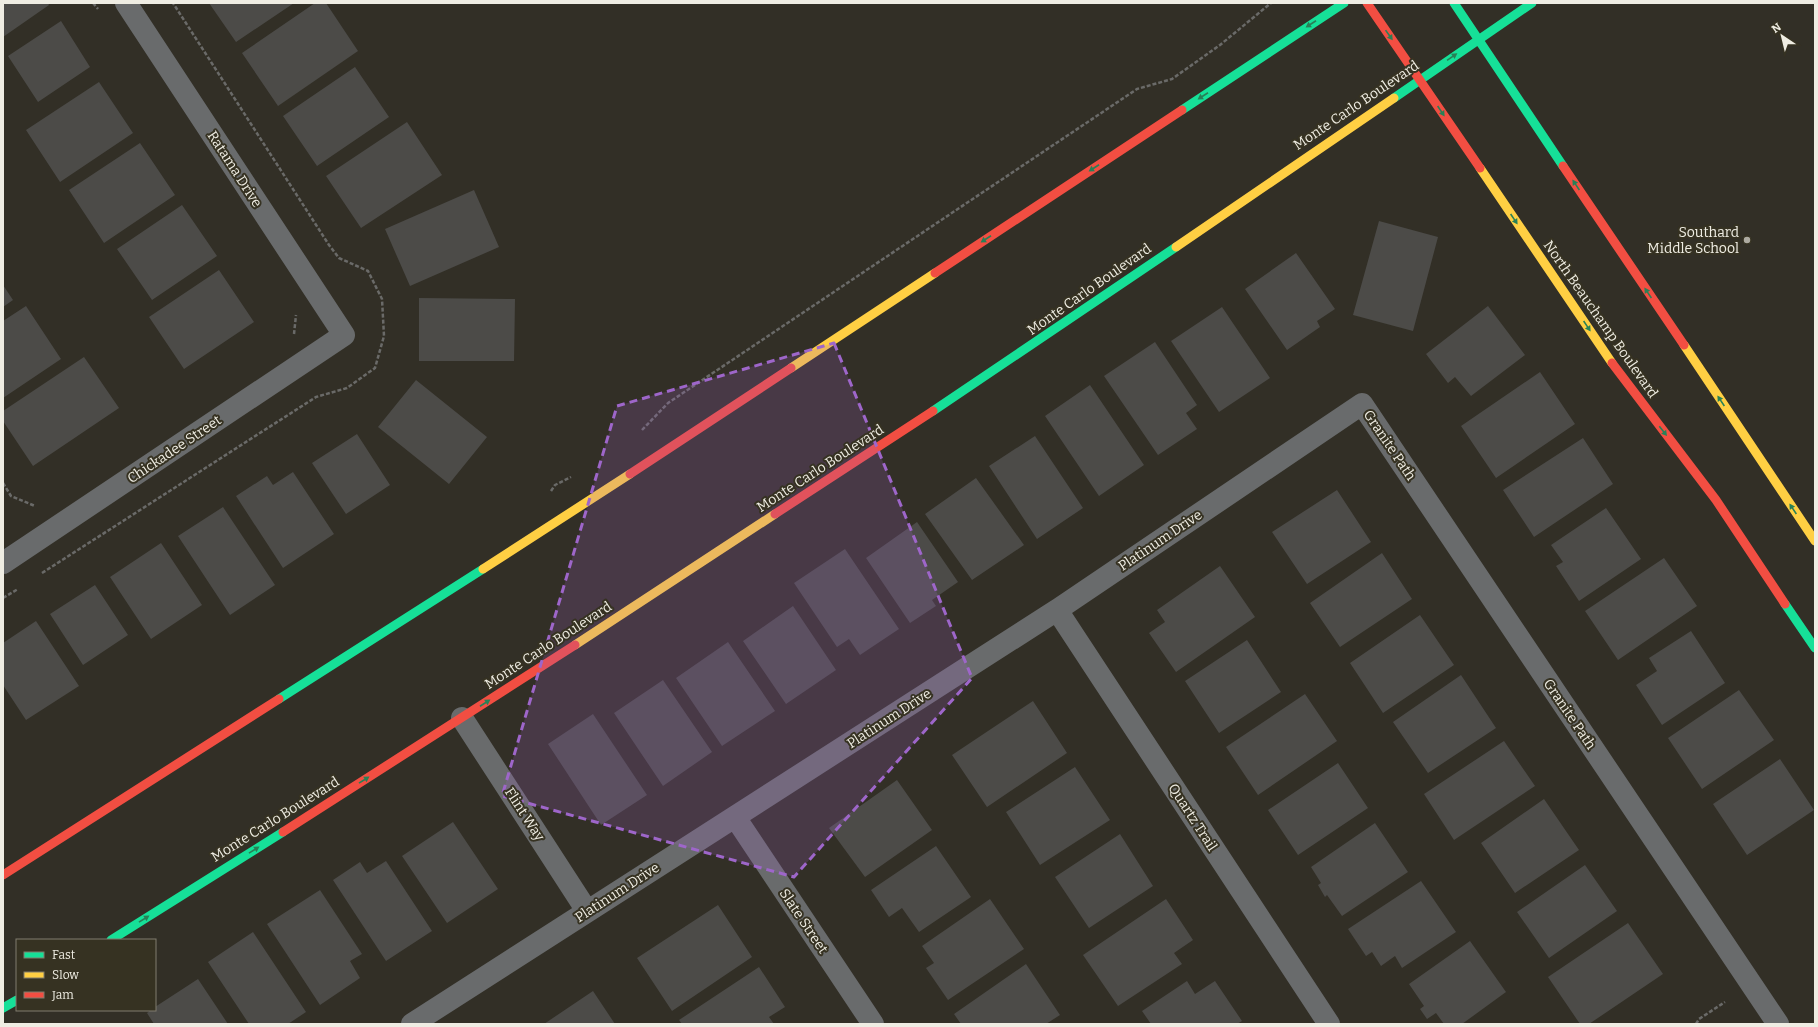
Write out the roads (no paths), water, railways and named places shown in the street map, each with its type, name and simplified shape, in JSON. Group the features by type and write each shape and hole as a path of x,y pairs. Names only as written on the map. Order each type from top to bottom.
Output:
{"main road":[{"path":"3,875 574,511 1344,3"},
{"name":"North Beauchamp Boulevard","path":"1367,3 1626,383 1716,500 1815,648"},
{"path":"1454,3 1815,541"},
{"name":"Monte Carlo Boulevard","path":"113,939 462,718 987,376 1532,3"},
{"path":"3,1008 16,1001"}],"street":[{"name":"Ratama Drive","path":"126,3 344,335"},
{"name":"Chickadee Street","path":"6,554 344,335"},
{"name":"Platinum Drive","path":"422,1021 587,911 1057,610 1362,404"},
{"name":"Granite Path","path":"1362,404 1778,1024"},
{"name":"Quartz Trail","path":"1057,610 1329,1024"},
{"name":"Flint Way","path":"462,718 587,911"},
{"name":"Slate Street","path":"735,817 872,1024"}],"place":[{"name":"Southard Middle School","path":"1747,240"}]}
